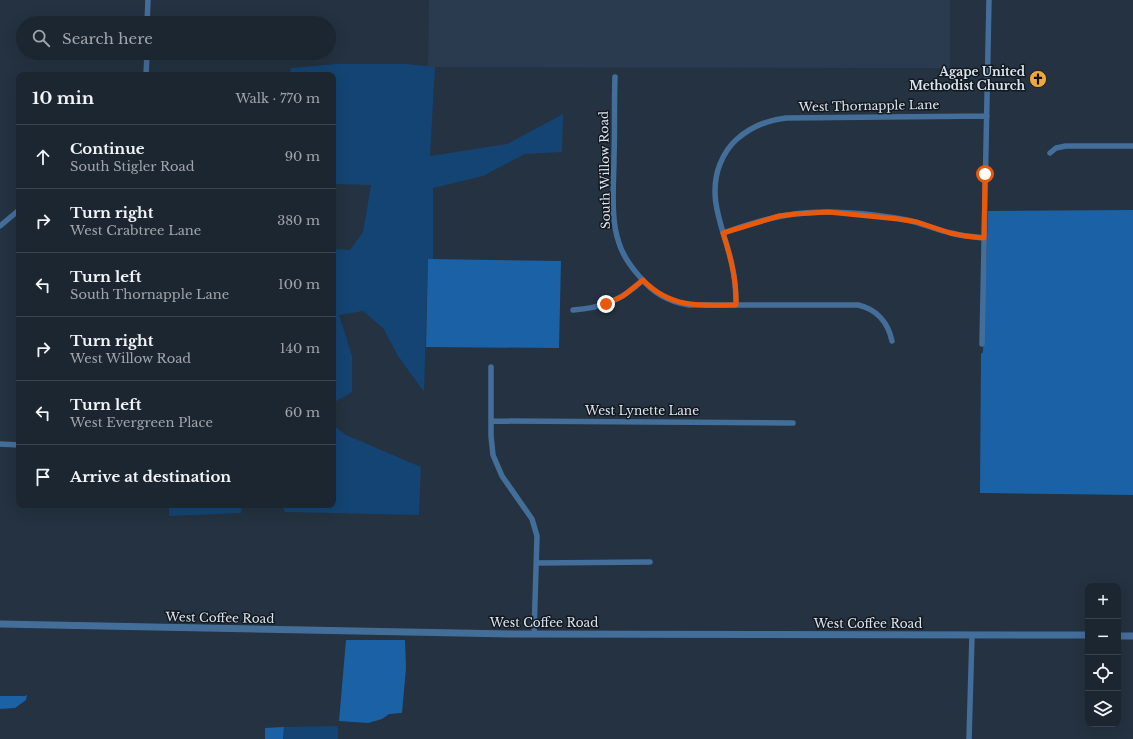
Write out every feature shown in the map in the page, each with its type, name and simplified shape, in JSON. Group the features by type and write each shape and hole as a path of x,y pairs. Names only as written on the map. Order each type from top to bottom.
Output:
{"street":[{"path":"147,16 148,0"},
{"path":"982,344 989,0"},
{"path":"146,72 147,60"},
{"name":"South Willow Road","path":"615,77 615,229 617,240 629,264 643,280 656,292 668,299 682,304 705,306 858,304 872,310 880,316 885,323 892,341"},
{"name":"West Thornapple Lane","path":"736,305 736,288 733,266 719,223 715,200 715,187 722,158 731,145 752,128 768,121 786,118 987,116"},
{"path":"1050,152 1056,148 1066,146 1133,146"},
{"path":"723,233 779,216 828,212 917,222 958,235 984,238"},
{"path":"0,226 16,213"},
{"path":"573,310 594,308 612,302 630,291 643,280"},
{"path":"491,367 492,448 498,468 508,485 529,514 535,526 537,563 534,634"},
{"name":"West Lynette Lane","path":"491,422 793,422"},
{"path":"0,444 16,445"},
{"path":"537,563 650,562"},
{"name":"West Coffee Road","path":"0,624 534,634 1085,636"},
{"path":"969,739 972,635"},
{"path":"1121,636 1133,636"}],"shaded area":[{"path":"429,0 950,0 950,68 428,67"},
{"path":"336,64 407,64 435,67 430,156 507,144 563,114 562,152 525,154 483,176 433,188 433,259 428,259 424,392 398,356 383,328 363,311 339,315 352,356 352,392 336,401 336,249 350,250 363,232 371,185 336,184 336,72 290,72 291,68"},
{"path":"1133,210 1133,495 980,493 981,354 983,352 988,211"},
{"path":"428,259 561,261 559,348 426,347"},
{"path":"336,427 346,435 421,467 419,515 285,512 283,508 336,508"},
{"path":"169,508 242,508 241,513 169,516"},
{"path":"346,640 405,640 406,668 402,713 389,714 382,719 368,723 339,721"},
{"path":"27,695 26,700 15,708 0,709 0,696"},
{"path":"338,726 338,739 283,739 284,727"},
{"path":"284,727 283,739 265,739 265,728"}],"place":[{"name":"Agape United Methodist Church","path":"1038,79"}],"route":[{"path":"606,304 623,296 643,280 656,292 668,299 682,304 705,306 736,305 736,288 733,266 723,233 771,218 788,215 828,212 885,217 917,222 950,233 984,238 985,174"}]}
